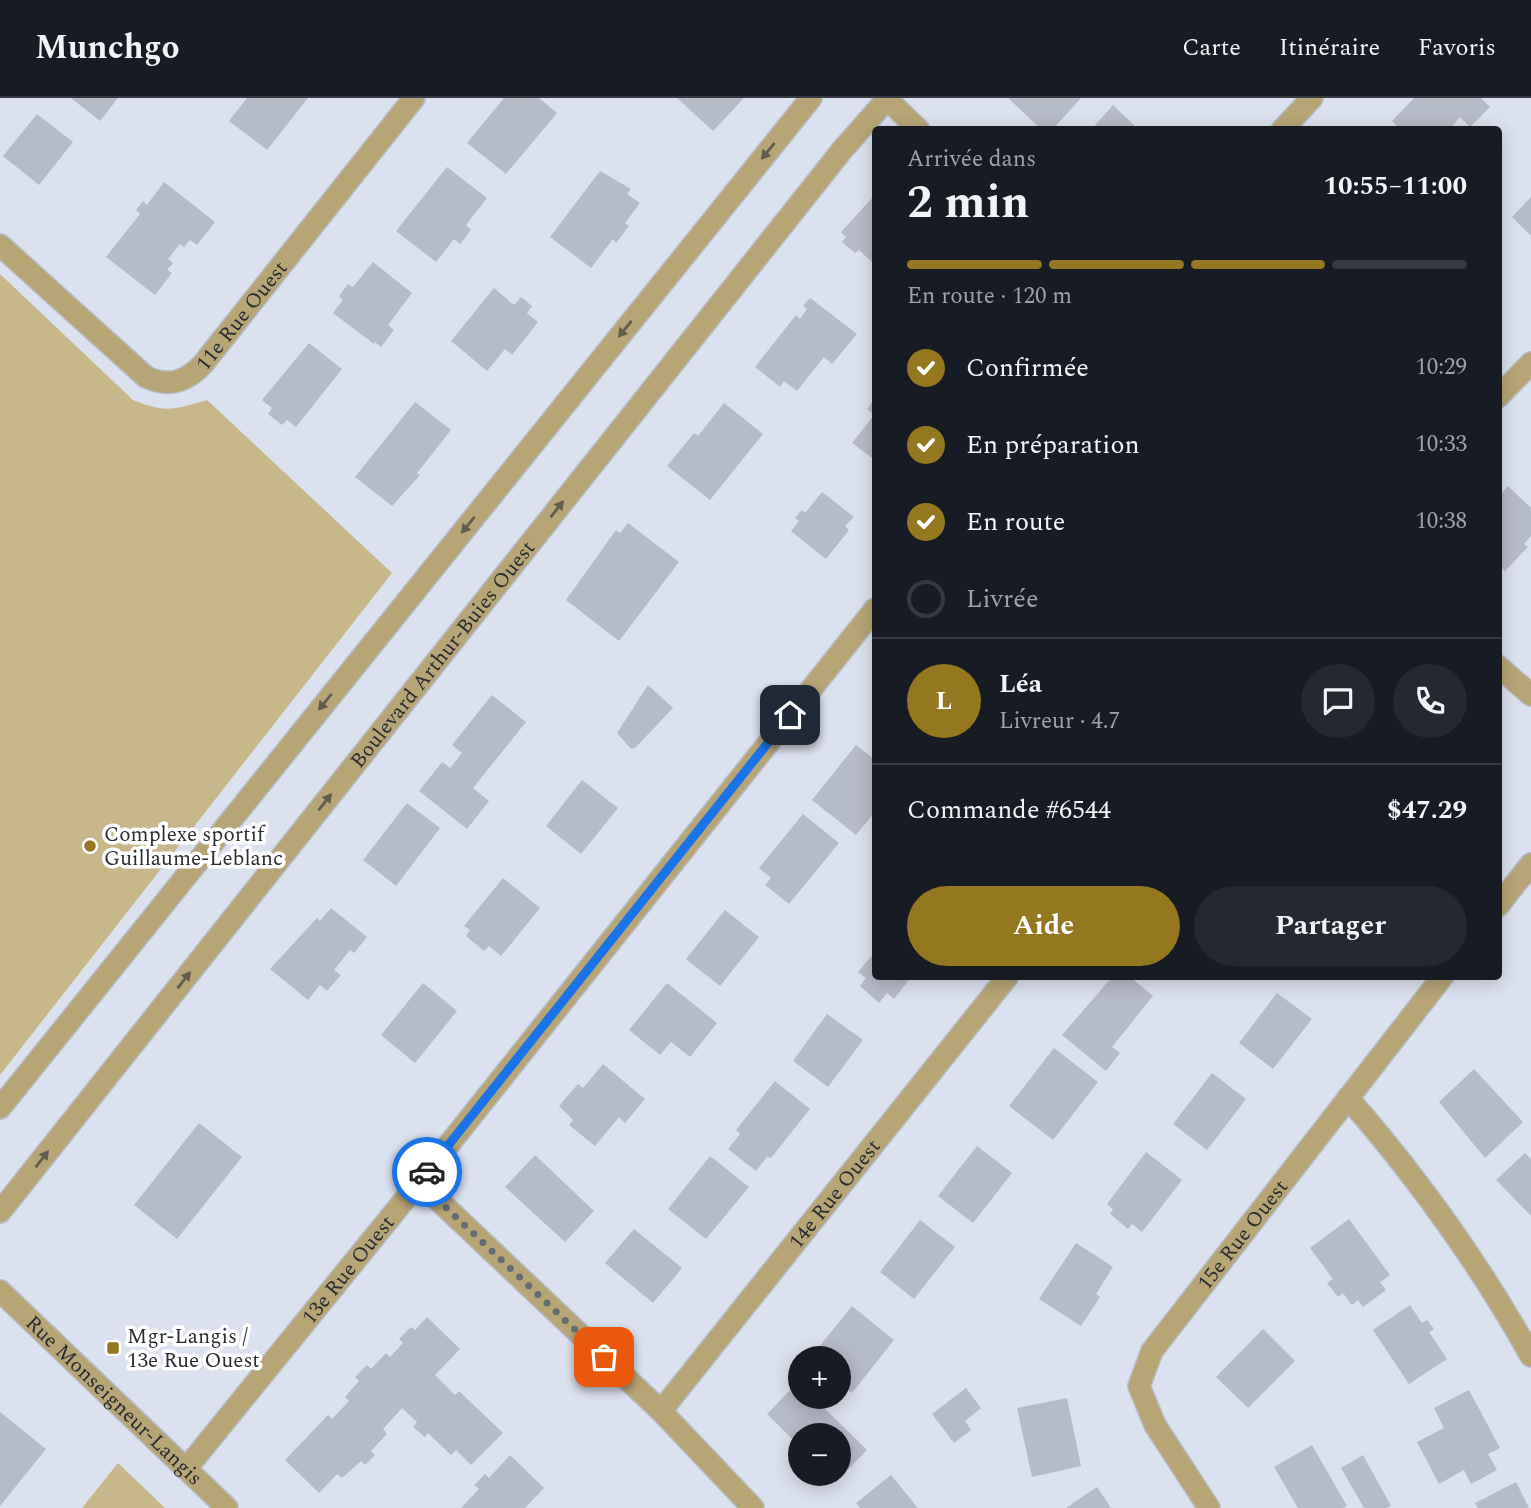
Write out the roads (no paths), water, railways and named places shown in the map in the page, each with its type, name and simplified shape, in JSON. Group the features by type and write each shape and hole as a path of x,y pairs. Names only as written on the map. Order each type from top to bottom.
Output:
{"street":[{"name":"11e Rue Ouest","path":"0,246 146,377 170,383 191,377 414,98"},
{"path":"0,1108 811,98"},
{"path":"887,98 915,126"},
{"name":"Boulevard Arthur-Buies Ouest","path":"0,1212 834,159 887,98"},
{"path":"1286,126 1312,98"},
{"path":"1502,393 1531,363"},
{"name":"13e Rue Ouest","path":"186,1469 419,1182 872,613"},
{"path":"1502,670 1531,695"},
{"path":"1502,901 1531,864"},
{"name":"14e Rue Ouest","path":"661,1411 1005,980"},
{"name":"15e Rue Ouest","path":"1209,1508 1155,1425 1139,1386 1152,1351 1440,980"},
{"path":"1348,1098 1494,1290 1531,1356"},
{"path":"419,1182 661,1411 753,1508"},
{"name":"Rue Monseigneur-Langis","path":"0,1291 227,1508"}],"place":[{"name":"Complexe sportif Guillaume-Leblanc","path":"90,846"},
{"name":"Mgr-Langis / 13e Rue Ouest","path":"113,1348"}]}
